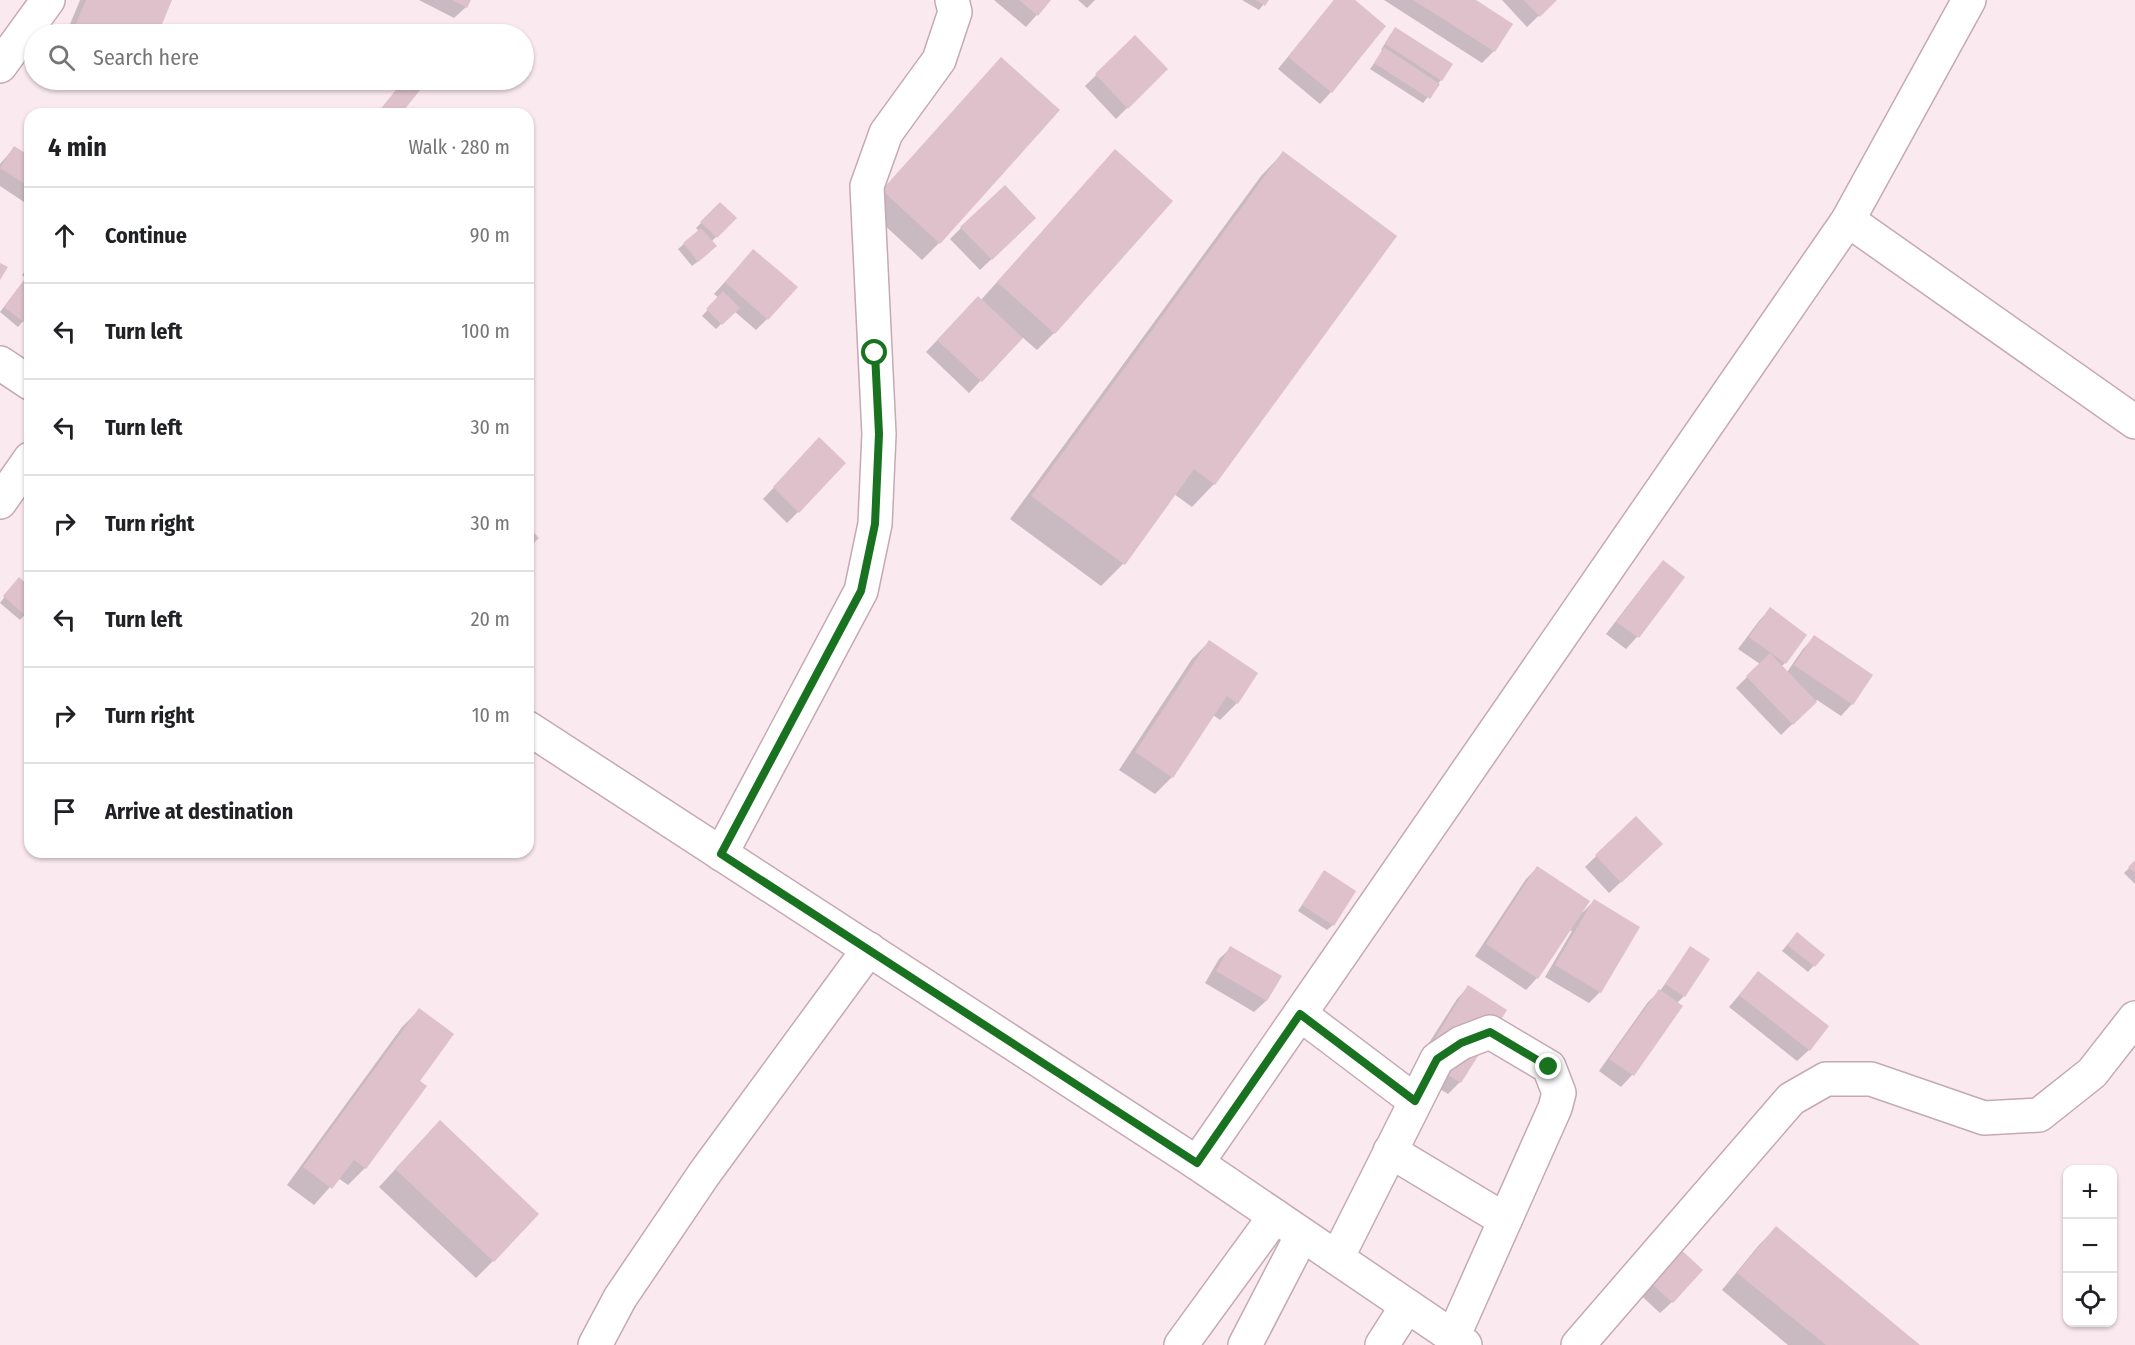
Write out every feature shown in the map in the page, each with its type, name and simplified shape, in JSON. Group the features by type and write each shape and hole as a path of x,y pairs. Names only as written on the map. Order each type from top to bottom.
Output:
{"street":[{"path":"31,24 48,0"},
{"path":"721,854 861,591 875,524 879,434 867,186 886,133 939,60 954,12 952,0"},
{"path":"1197,1163 1848,219 1969,0"},
{"path":"0,66 24,33"},
{"path":"1848,219 2135,422"},
{"path":"0,363 24,379"},
{"path":"0,502 24,468"},
{"path":"534,732 1197,1163 1459,1341 1504,1220 1555,1108 1559,1093 1549,1067 1490,1032 1461,1043 1437,1059 1337,1258"},
{"path":"596,1345 620,1298 704,1174 869,950"},
{"path":"1300,1014 1415,1101"},
{"path":"1578,1345 1791,1099 1826,1079 1871,1079 1983,1118 2039,1115 2092,1073 2135,1018"},
{"path":"1390,1151 1504,1220"},
{"path":"1180,1345 1275,1216"},
{"path":"1245,1345 1302,1235"},
{"path":"1382,1345 1407,1306"}],"building":[{"path":"86,0 172,0 162,24 76,24"},
{"path":"452,0 471,0 467,8"},
{"path":"1019,0 1051,0 1038,16"},
{"path":"1256,0 1269,0 1265,6"},
{"path":"1334,0 1355,0 1386,26 1332,93 1288,57"},
{"path":"1413,0 1476,0 1513,24 1495,52"},
{"path":"1524,0 1557,0 1540,17"},
{"path":"1395,27 1453,64 1442,81 1385,44"},
{"path":"1135,35 1168,69 1128,109 1095,74"},
{"path":"1384,47 1440,84 1430,99 1374,63"},
{"path":"1001,57 1060,110 940,244 882,190"},
{"path":"396,90 420,90 406,108 381,108"},
{"path":"14,146 24,152 24,183 0,168"},
{"path":"1115,149 1173,201 1055,334 997,282"},
{"path":"1283,151 1397,236 1215,485 1194,469 1125,565 1031,496"},
{"path":"1005,185 1036,218 992,260 960,227"},
{"path":"720,202 737,218 717,238 700,222"},
{"path":"701,228 717,246 698,262 683,243"},
{"path":"753,249 798,287 768,320 725,282"},
{"path":"0,263 8,267 0,280"},
{"path":"24,280 24,322 4,307"},
{"path":"723,291 740,308 722,325 706,309"},
{"path":"978,296 1023,338 982,382 937,340"},
{"path":"819,437 846,463 799,513 773,487"},
{"path":"534,533 539,538 534,543"},
{"path":"1663,560 1685,577 1639,638 1616,622"},
{"path":"19,577 24,582 24,614 3,596"},
{"path":"1770,607 1807,635 1786,664 1749,637"},
{"path":"1814,635 1873,675 1853,705 1794,665"},
{"path":"1209,640 1258,673 1238,704 1227,696 1173,778 1135,752"},
{"path":"1770,653 1817,702 1793,725 1746,676"},
{"path":"1636,816 1663,844 1621,883 1595,855"},
{"path":"2135,860 2135,873 2128,867"},
{"path":"1537,866 1590,901 1538,979 1486,944"},
{"path":"1324,870 1356,891 1334,926 1302,905"},
{"path":"1594,899 1640,927 1601,993 1555,965"},
{"path":"1797,932 1825,955 1815,967 1787,945"},
{"path":"1230,946 1282,976 1267,1001 1216,971"},
{"path":"1690,946 1710,959 1685,997 1665,984"},
{"path":"1758,971 1829,1026 1810,1051 1739,995"},
{"path":"1468,985 1507,1010 1461,1083 1422,1059"},
{"path":"1659,989 1683,1006 1634,1076 1609,1059"},
{"path":"419,1008 454,1034 420,1081 427,1086 366,1169 354,1160 332,1189 303,1167"},
{"path":"440,1120 539,1214 494,1262 395,1169"},
{"path":"1776,1226 1920,1345 1826,1345 1737,1273"},
{"path":"1676,1245 1703,1270 1673,1303 1645,1278"}],"route":[{"path":"875,353 879,434 875,524 861,591 721,854 1197,1163 1300,1014 1415,1101 1437,1059 1461,1043 1490,1032 1549,1067"}]}
